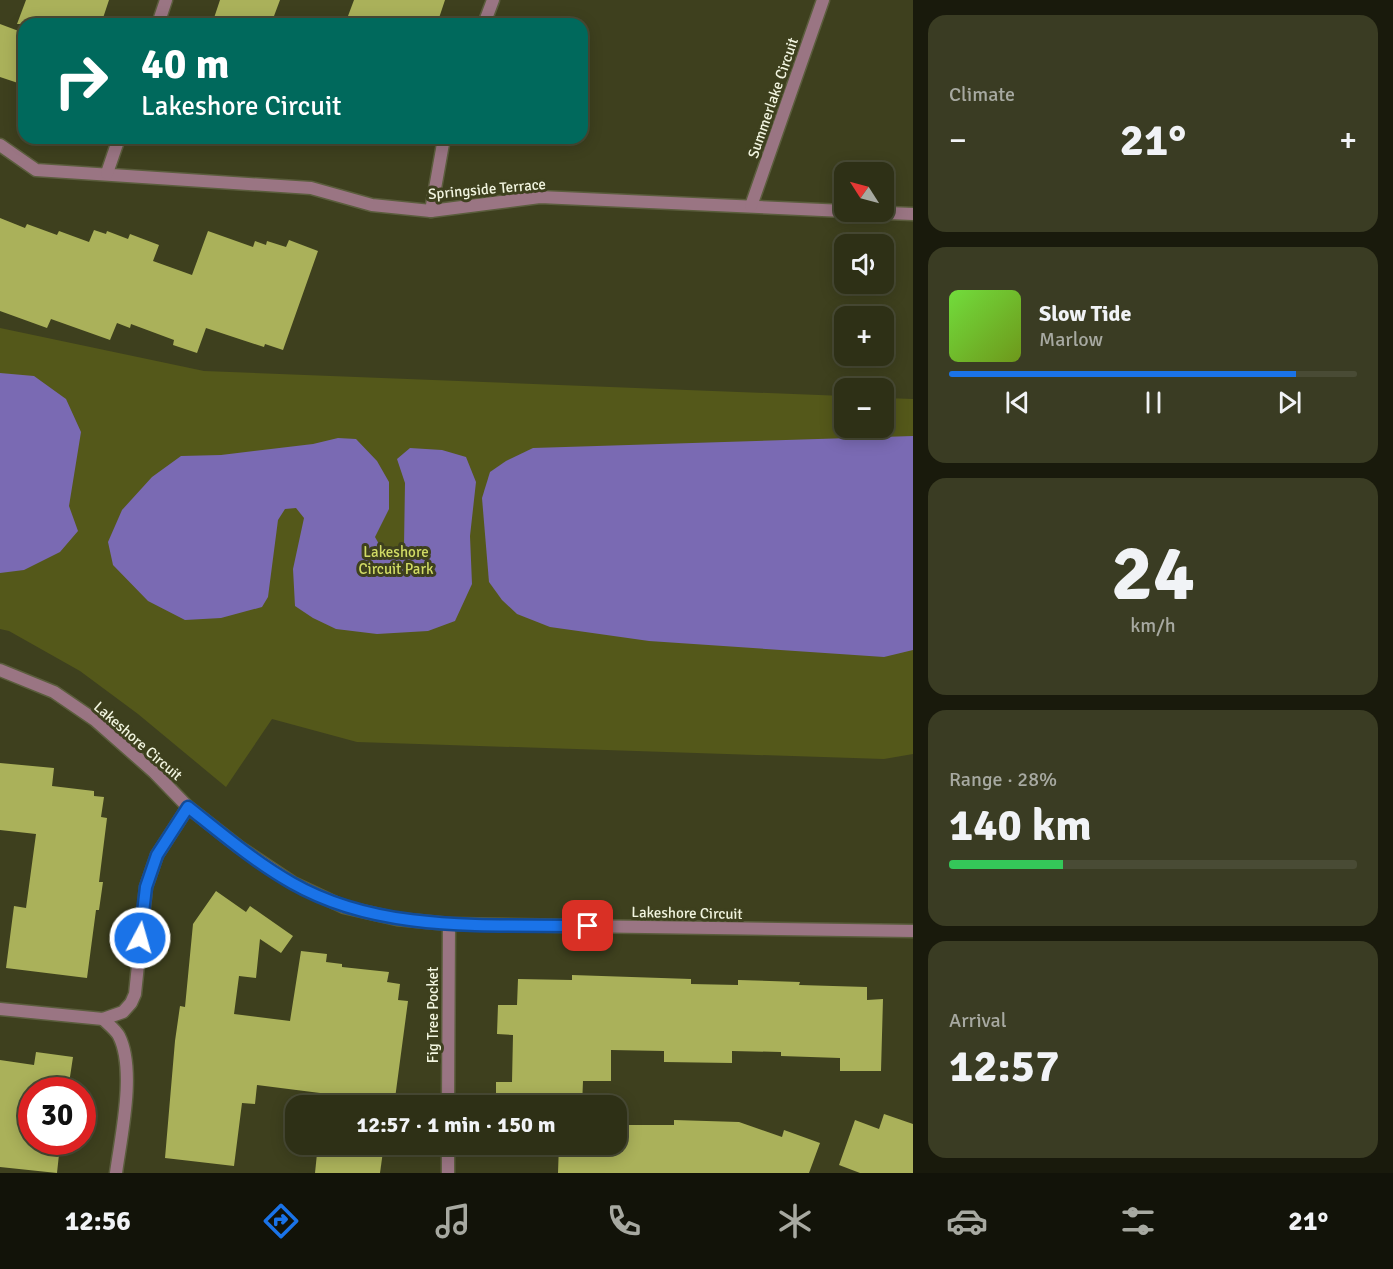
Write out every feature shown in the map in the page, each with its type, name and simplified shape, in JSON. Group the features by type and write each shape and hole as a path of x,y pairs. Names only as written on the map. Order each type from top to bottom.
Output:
{"street":[{"path":"160,18 166,0"},
{"path":"486,18 493,0"},
{"name":"Summerlake Circuit","path":"751,206 823,0"},
{"path":"107,173 117,144"},
{"path":"432,211 443,144"},
{"name":"Springside Terrace","path":"0,145 36,170 310,188 372,205 432,211 540,197 834,210"},
{"path":"894,213 913,214"},
{"name":"Lakeshore Circuit","path":"0,670 54,692 95,720 154,772 188,807 239,847 292,884 344,907 397,919 449,924 913,931"},
{"path":"0,1009 103,1019 123,1012 135,994 146,887 157,855 188,807"},
{"name":"Fig Tree Pocket","path":"448,1095 449,924"},
{"path":"103,1019 118,1034 125,1055 127,1077 116,1173"},
{"path":"448,1155 448,1173"}],"green space":[{"name":"Lakeshore Circuit Park","path":"0,328 204,371 834,396 834,438 894,438 894,398 913,399 913,754 884,759 357,742 272,719 226,787 138,714 80,671 9,631 0,629"}],"shaded area":[{"path":"0,373 34,376 66,399 81,432 69,506 78,531 60,552 24,570 0,573"},
{"path":"913,436 913,650 884,657 649,641 550,627 517,614 502,600 489,582 482,498 490,472 506,461 533,448"},
{"path":"338,438 356,439 377,461 389,482 389,509 375,537 384,553 404,546 405,483 397,459 410,448 442,450 466,457 476,482 470,536 472,584 455,621 428,631 377,634 336,629 295,606 293,569 304,518 296,508 285,509 278,520 268,597 262,607 221,618 185,620 148,601 113,565 108,542 122,510 152,477 181,456 221,455 313,444"}],"building":[{"path":"26,0 109,0 103,18 19,18"},
{"path":"220,0 280,0 273,18 214,18"},
{"path":"354,0 445,0 439,18 347,18"},
{"path":"0,24 18,31 18,83 0,77"},
{"path":"0,218 25,228 27,224 57,235 59,231 89,242 94,230 106,234 107,231 128,239 130,234 159,245 153,261 192,275 208,231 253,247 255,241 266,245 267,241 286,247 289,240 318,251 283,350 265,344 264,347 206,328 197,353 173,345 174,340 131,324 130,328 117,323 110,340 51,319 47,328 0,311"},
{"path":"0,763 54,768 52,786 94,791 94,796 104,797 101,817 107,818 99,882 103,882 99,910 96,910 87,978 6,968 14,906 26,908 36,834 0,830"},
{"path":"216,891 246,912 250,906 293,936 281,953 260,939 256,978 239,976 234,1014 290,1021 301,951 327,954 326,962 342,964 342,967 389,972 387,982 400,984 398,1000 408,1001 395,1095 320,1095 320,1093 257,1085 255,1104 242,1103 234,1166 165,1158 175,1041 180,1006 185,1007 193,924"},
{"path":"572,975 691,979 691,984 738,985 738,980 867,987 867,1000 883,999 881,1071 840,1071 840,1058 781,1056 781,1052 732,1051 732,1063 664,1062 664,1051 611,1050 611,1081 583,1081 582,1095 496,1095 496,1082 512,1082 513,1035 497,1034 498,1005 517,1005 518,979 572,980"},
{"path":"36,1052 73,1057 70,1077 18,1077 18,1155 59,1155 57,1173 0,1167 0,1060 34,1065"},
{"path":"884,1114 913,1124 913,1173 860,1173 839,1165 855,1120 879,1129"},
{"path":"674,1120 739,1122 782,1137 784,1130 820,1143 809,1173 558,1173 559,1155 627,1155 627,1125 674,1125"},
{"path":"317,1155 382,1155 380,1173 315,1173"}],"route":[{"path":"140,938 146,887 157,855 188,807 239,847 292,884 344,907 397,919 449,924 588,926"}]}
